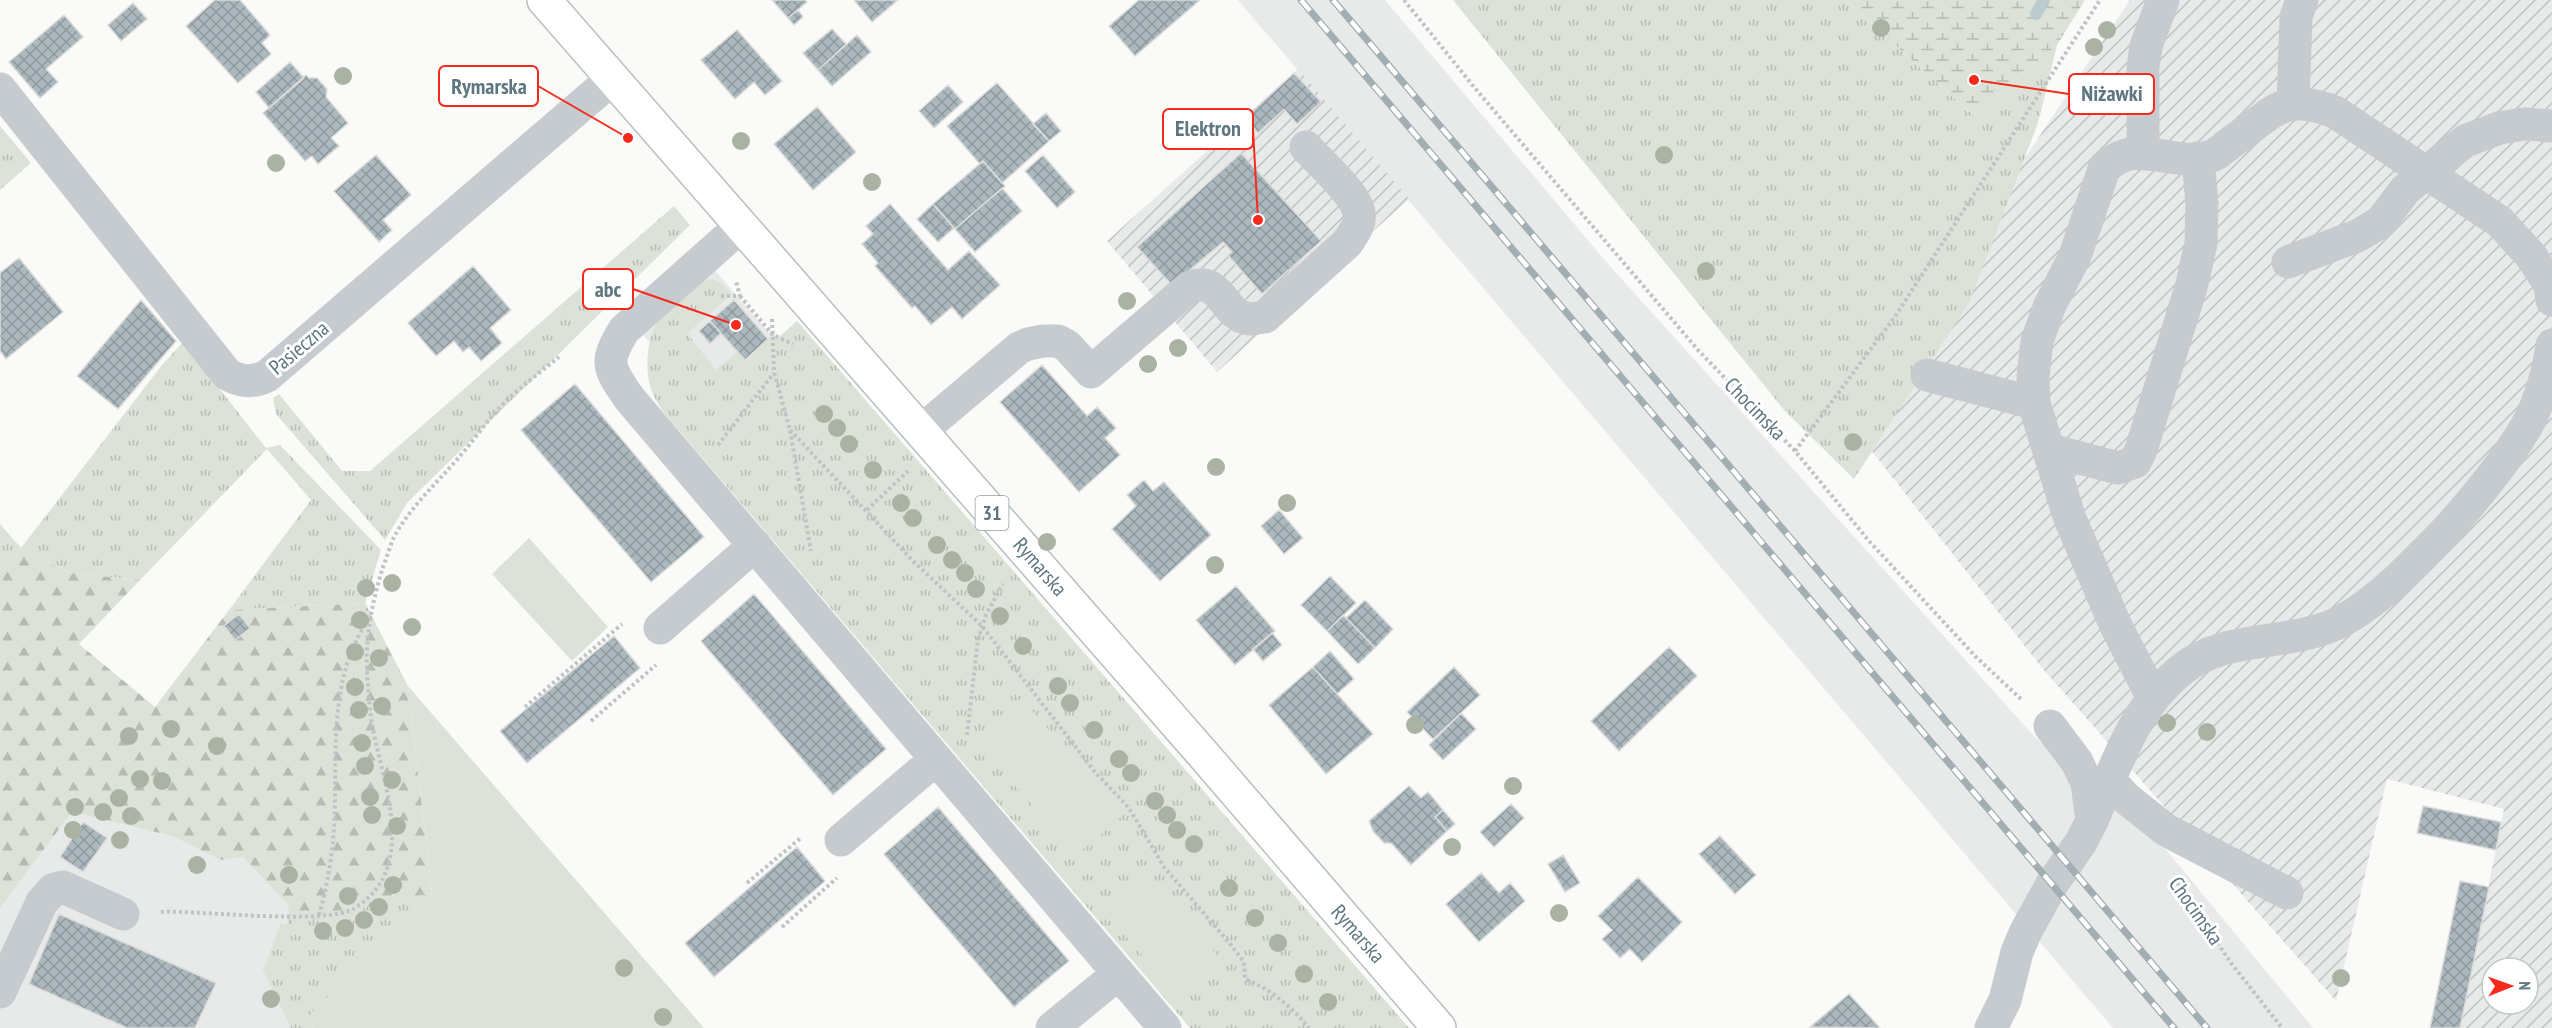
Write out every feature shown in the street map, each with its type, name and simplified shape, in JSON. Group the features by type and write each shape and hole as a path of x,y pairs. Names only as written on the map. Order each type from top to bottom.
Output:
{"main road":[{"name":"Rymarska","path":"544,0 1021,545 1439,1028"}],"street":[{"path":"2143,154 2143,68 2146,46 2163,0"},
{"path":"2293,103 2296,17 2302,0"},
{"name":"Pasieczna","path":"0,89 227,374 238,380 252,381 267,376 612,79"},
{"path":"2153,698 2115,624 2070,519 2034,402 2033,376 2037,341 2050,304 2074,256 2104,169 2112,160 2122,155 2143,154 2198,158 2214,154 2278,108 2293,103 2311,103 2335,112 2500,222 2531,256 2550,285 2552,300"},
{"path":"2288,262 2357,236 2380,222 2405,190 2464,141 2482,134 2524,124 2552,126"},
{"path":"921,431 1019,348 1043,341 1058,341 1068,346 1091,372 1191,287 1201,284 1212,287 1235,314 1250,319 1265,317 1347,243 1357,228 1359,213 1354,200 1306,147"},
{"path":"2050,450 2118,468 2135,462 2141,450 2192,284 2201,243 2202,204 2198,158"},
{"path":"741,226 624,330 611,351 613,373 629,398 1165,1028"},
{"path":"1991,1028 2005,1000 2017,952 2026,931 2052,884 2081,842 2138,718 2153,698 2182,670 2203,656 2231,646 2303,634 2332,625 2389,587 2455,520 2507,457 2540,427 2552,345"},
{"path":"1927,375 2034,402"},
{"path":"660,628 755,545"},
{"path":"2050,726 2076,762 2087,783 2092,821"},
{"path":"841,840 946,772"},
{"path":"2110,781 2127,799 2166,830 2287,893"},
{"path":"0,992 42,902 54,889 63,887 123,914"},
{"path":"1052,1028 1118,974"}],"path":[{"name":"Chocimska","path":"1404,0 1474,87 1698,350 1795,451 1869,541 1976,656 2050,726"},
{"path":"1795,451 1894,318 2100,0"},
{"path":"740,296 773,335"},
{"path":"771,314 774,372 790,430 811,546 812,569 802,601"},
{"path":"123,914 186,911 286,917 319,915 353,910 372,894 387,868 393,839 392,816 372,723 367,648 383,568 394,537 412,512 500,407 559,357"},
{"path":"694,475 774,372"},
{"path":"790,430 914,562 982,626 1095,772 1129,808 1164,867 1244,962 1245,979 1260,985 1277,997 1309,1028"},
{"path":"867,510 912,467"},
{"path":"946,772 966,761 978,639 1021,545"},
{"path":"319,915 327,885 334,829 335,724 351,649 372,614"},
{"path":"525,707 614,632"},
{"path":"591,721 648,673"},
{"path":"747,883 794,844"},
{"name":"Chocimska","path":"2168,871 2231,963 2282,1028"},
{"path":"782,927 830,885"}],"shaded area":[{"path":"1238,0 1385,0 1608,264 2034,736 2139,817 2313,1028 2113,1028"},
{"path":"2130,0 2552,0 2552,1028 2460,1028 2504,809 2387,779 2336,1001 2042,668 1849,422"},
{"path":"1298,69 1409,199 1217,372 1107,241"},
{"path":"712,267 779,344 705,408 639,330"},
{"path":"72,812 172,836 220,860 243,857 288,905 289,924 263,971 291,1028 0,1028 0,908"}],"green space":[{"path":"1453,0 1845,0 1973,115 2057,45 2038,123 1970,301 1854,479 1784,410"},
{"path":"1845,0 2085,0 2057,45 1973,115"},
{"path":"0,126 31,163 0,190"},
{"path":"674,206 690,225 407,503 385,540 276,414 273,398 279,394 342,471 370,471"},
{"path":"713,279 723,284 732,294 689,332 690,337 716,370 737,352 746,361 774,334 778,338 797,321 1409,1028 1190,1028 664,413 651,389 647,362 656,323 670,307 704,280"},
{"path":"183,342 266,448 280,445 381,550 365,603 229,610 311,500 267,449 140,580 70,573 21,549 0,575 0,524 21,548 162,365"},
{"path":"529,538 608,627 572,661 492,574"},
{"path":"21,549 70,573 140,580 79,644 155,707 229,610 365,603 408,686 432,893 289,924 288,905 243,857 220,860 172,836 72,812 0,908 0,575"},
{"path":"408,686 704,1028 313,1028 308,1017 432,893"},
{"path":"1021,698 1123,815 1076,856 974,738"},
{"path":"1148,876 1218,956 1175,993 1106,913"},
{"path":"432,893 308,1017 313,1028 291,1028 263,971 280,925"}],"building":[{"path":"215,0 240,0 270,35 262,43 271,54 238,83 186,26"},
{"path":"772,0 805,0 807,2 788,18"},
{"path":"854,0 898,0 872,22"},
{"path":"1139,0 1200,0 1135,56 1109,26"},
{"path":"133,3 147,19 121,41 108,25"},
{"path":"798,10 803,17 794,25 788,18"},
{"path":"64,15 83,37 46,69 58,82 40,98 9,62"},
{"path":"832,29 846,44 818,70 803,53"},
{"path":"737,30 782,81 765,95 754,82 735,99 701,60"},
{"path":"857,35 871,52 832,86 818,70"},
{"path":"290,62 304,78 269,108 256,92"},
{"path":"1294,73 1321,102 1297,124 1284,109 1258,133 1245,118"},
{"path":"306,75 309,78 317,78 327,89 326,97 348,123 331,138 339,146 318,164 312,156 305,161 263,113"},
{"path":"997,83 1049,141 1002,183 983,161 980,164 947,126"},
{"path":"948,85 963,102 934,128 919,111"},
{"path":"817,107 856,152 813,190 774,144"},
{"path":"1046,113 1061,131 1049,141 1033,124"},
{"path":"1241,153 1321,241 1262,294 1228,255 1232,252 1223,242 1172,285 1137,247"},
{"path":"376,155 411,195 383,220 392,230 379,242 334,191"},
{"path":"1043,155 1075,192 1057,208 1025,171"},
{"path":"983,161 1005,186 955,229 933,204"},
{"path":"1002,188 1022,211 975,252 955,229"},
{"path":"890,204 948,270 969,251 1000,285 962,319 952,307 931,325 915,306 912,308 875,266 878,263 862,244 873,234 866,226"},
{"path":"933,204 954,228 938,242 917,219"},
{"path":"19,258 63,312 6,359 0,351 0,273"},
{"path":"473,266 511,310 490,328 502,343 481,361 469,347 463,352 454,341 436,356 408,323"},
{"path":"141,300 176,341 118,409 77,376"},
{"path":"734,300 768,339 745,360 710,321"},
{"path":"710,321 721,333 710,344 699,331"},
{"path":"1042,365 1087,416 1097,407 1116,428 1105,438 1120,455 1079,492 1000,402"},
{"path":"575,384 704,537 651,582 521,430"},
{"path":"1144,480 1153,491 1164,482 1211,535 1160,581 1112,529 1136,506 1127,495"},
{"path":"1279,510 1303,538 1284,554 1261,526"},
{"path":"1330,576 1356,603 1327,631 1301,605"},
{"path":"1236,586 1275,631 1235,665 1196,620"},
{"path":"754,594 886,749 833,795 701,641"},
{"path":"1365,600 1393,629 1375,648 1346,618"},
{"path":"239,614 250,628 235,640 224,626"},
{"path":"1343,615 1375,648 1358,664 1327,631"},
{"path":"1272,633 1282,645 1263,661 1253,649"},
{"path":"614,636 640,668 527,763 500,731"},
{"path":"1669,647 1697,676 1619,751 1591,721"},
{"path":"1330,651 1354,679 1337,694 1313,667"},
{"path":"1313,667 1373,734 1326,774 1269,705"},
{"path":"1454,667 1480,695 1433,739 1407,712"},
{"path":"1461,713 1476,729 1443,760 1429,745"},
{"path":"1409,786 1421,798 1428,792 1443,810 1435,817 1447,831 1411,865 1391,843 1384,843 1373,831 1369,821"},
{"path":"1511,804 1524,818 1494,847 1480,832"},
{"path":"2423,806 2501,822 2496,850 2417,833"},
{"path":"938,807 1069,961 1014,1007 884,854"},
{"path":"1443,810 1455,824 1447,831 1435,817"},
{"path":"83,822 107,838 83,872 60,857"},
{"path":"1720,836 1756,875 1735,894 1699,854"},
{"path":"797,847 825,881 714,977 685,943"},
{"path":"1563,855 1580,883 1565,892 1548,864"},
{"path":"1481,873 1499,893 1510,883 1525,901 1479,942 1446,904"},
{"path":"1638,877 1682,922 1642,962 1630,949 1620,958 1602,939 1612,930 1598,916"},
{"path":"2460,881 2489,887 2460,1028 2430,1028"},
{"path":"59,914 216,983 195,1028 127,1028 29,984"},
{"path":"1849,994 1880,1028 1810,1027"}],"waterway":[{"path":"2036,14 2044,0"}],"railway":[{"path":"1301,0 2174,1028"},
{"path":"1333,0 2207,1028"}],"place":[{"name":"Niżawki","path":"1974,80"},
{"name":"Rymarska","path":"628,138"},
{"name":"Elektron","path":"1258,220"},
{"name":"abc","path":"736,325"}]}
